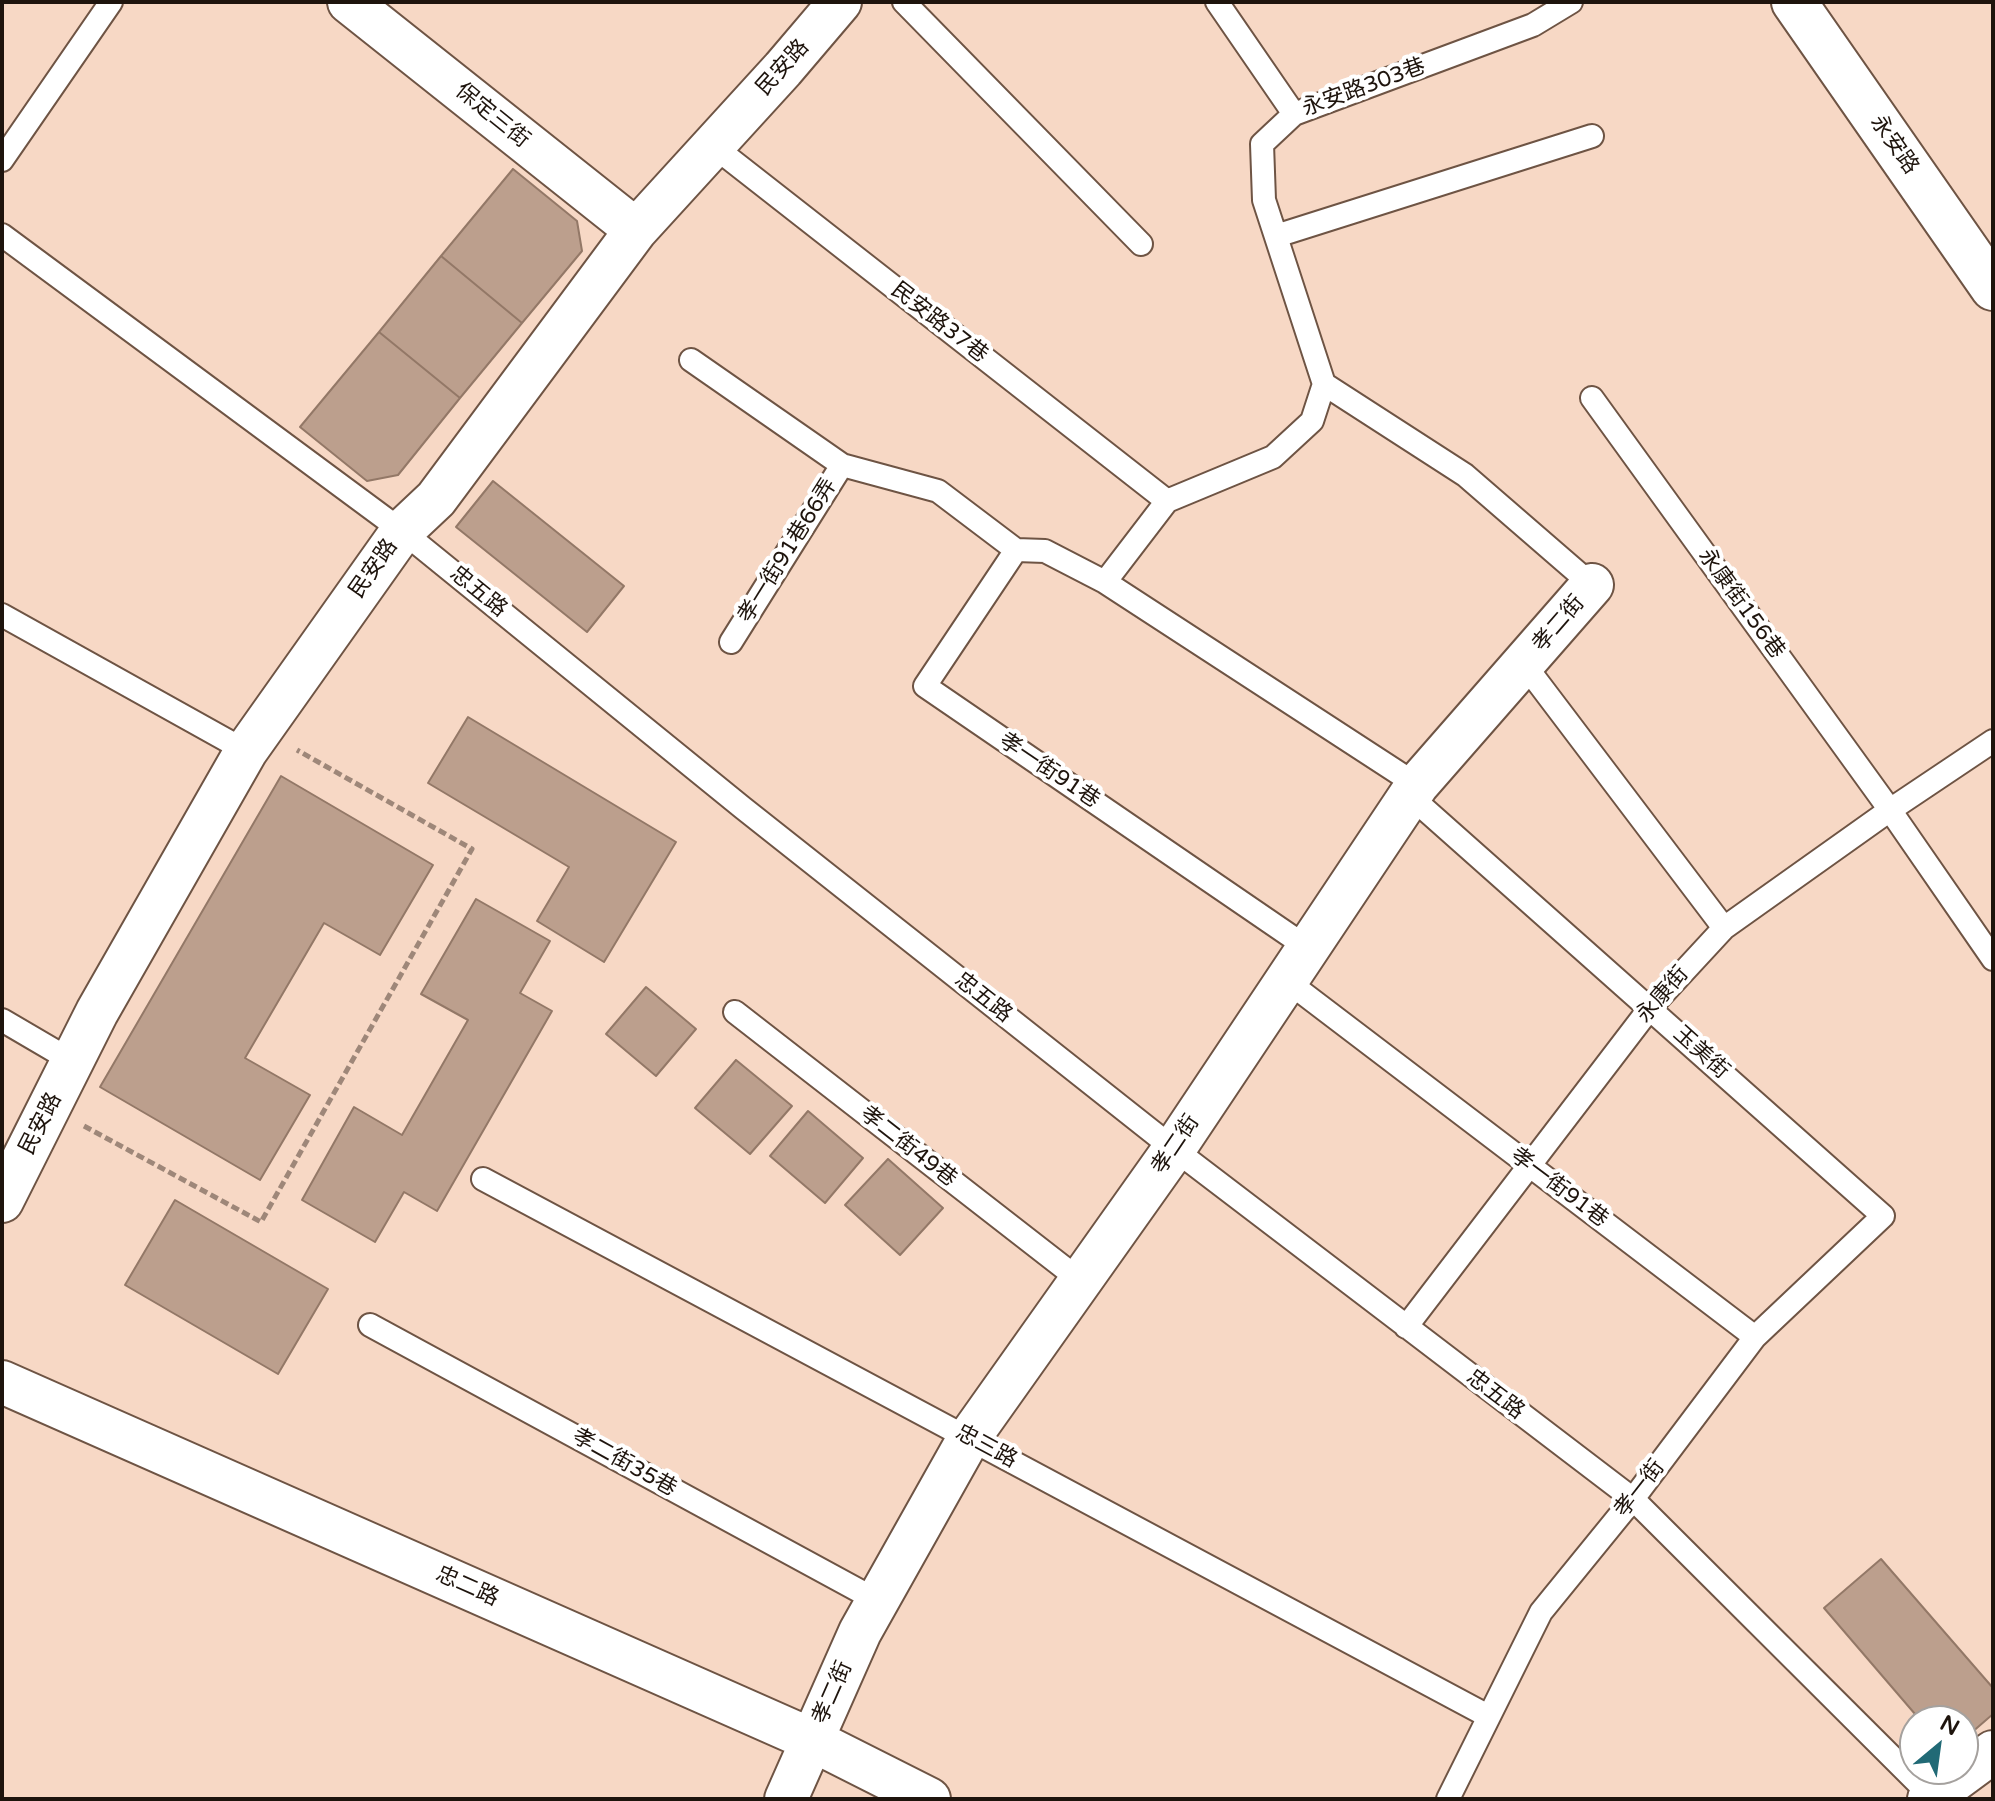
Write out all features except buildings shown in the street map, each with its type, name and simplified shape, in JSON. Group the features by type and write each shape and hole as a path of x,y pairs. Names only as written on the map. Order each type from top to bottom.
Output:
{"main road":[{"name":"永安路","path":"1794,2 1993,288"}],"street":[{"name":"保定三街","path":"349,2 636,230"},
{"name":"民安路","path":"2,1201 97,1012 253,740 402,531 436,499 636,230 840,2"},
{"name":"孝二街","path":"786,1799 860,1632 969,1438 1174,1149 1413,791 1592,585"},
{"name":"忠二路","path":"2,1382 812,1740 929,1799"},
{"path":"1931,1798 1993,1752"}],"lane":[{"path":"2,160 111,2"},
{"path":"904,2 1141,244"},
{"path":"1217,2 1294,114"},
{"name":"永安路303巷","path":"1324,384 1264,200 1262,144 1294,114 1533,25 1571,2"},
{"path":"1276,236 1592,136"},
{"name":"民安路37巷","path":"712,145 1167,501"},
{"name":"忠五路","path":"2,235 402,531 755,818 1174,1149 1633,1499 1931,1798"},
{"path":"691,360 842,465"},
{"path":"1105,582 1167,501 1273,457 1312,421 1324,384 1465,475 1592,585"},
{"name":"永康街156巷","path":"1592,398 1890,810 1993,959"},
{"name":"孝一街91巷66弄","path":"731,642 842,465 938,491 1016,550"},
{"name":"玉美街","path":"1016,550 1045,551 1105,582 1413,791 1883,1216"},
{"name":"孝一街91巷","path":"1016,550 925,686 1298,964 1529,1166 1755,1337"},
{"path":"2,615 253,740"},
{"path":"1524,664 1724,928"},
{"name":"永康街","path":"1406,1327 1650,1008 1724,928 1993,741"},
{"name":"孝二街49巷","path":"735,1012 1081,1281"},
{"path":"2,1020 72,1061"},
{"name":"忠三路","path":"483,1179 1488,1716"},
{"name":"孝一街","path":"1448,1799 1541,1612 1633,1499 1755,1337 1883,1216"},
{"name":"孝二街35巷","path":"370,1325 878,1601"}],"path":[{"path":"50,1107 261,1222 472,849 253,740"}]}
